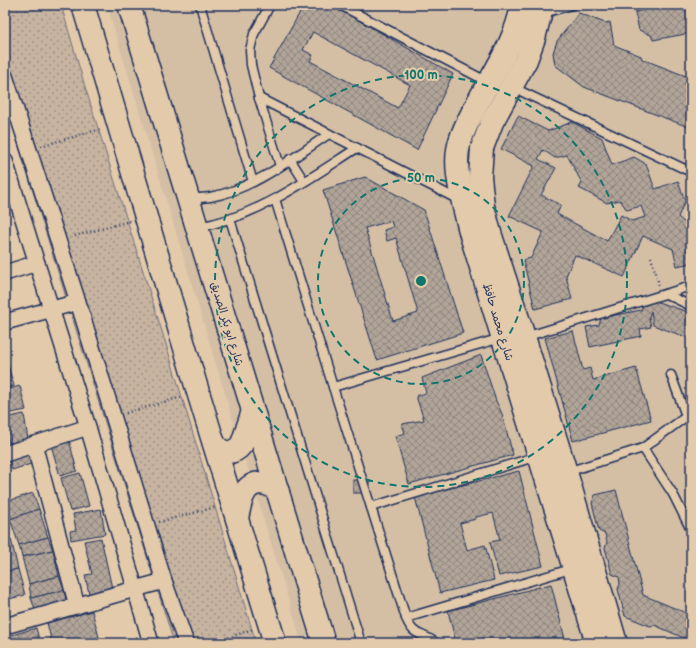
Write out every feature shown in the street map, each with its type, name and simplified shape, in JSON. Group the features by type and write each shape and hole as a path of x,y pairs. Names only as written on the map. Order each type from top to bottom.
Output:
{"main road":[{"path":"83,5 198,392 272,633"},
{"name":"شارع ابو بكر الصديق","path":"129,5 324,643"},
{"name":"شارع محمد حافظ","path":"534,8 519,20 509,45 466,123 458,151 458,173 463,203 471,235 514,338 556,475 616,643"},
{"name":"شارع محمد حافظ","path":"534,8 534,38 526,60 492,122 482,148 480,177 483,206 540,455 556,475 574,568 597,643"},
{"path":"214,443 216,448 226,452 231,452 239,448 242,444 253,411"},
{"path":"234,511 244,493 251,486 266,483 275,488 278,492"}],"street":[{"path":"5,76 114,416 164,582 186,643"},
{"path":"5,161 9,190 37,263 88,427 150,643"},
{"path":"5,273 37,263"},
{"path":"5,322 78,302"},
{"path":"5,452 88,427"},
{"path":"34,444 77,606"},
{"path":"5,626 164,582"}],"lane":[{"path":"200,5 253,182"},
{"path":"270,5 254,34 250,50 251,65 259,98 280,166"},
{"path":"340,5 488,83"},
{"path":"534,8 572,5"},
{"path":"511,87 691,172"},
{"path":"259,98 463,203"},
{"path":"188,199 210,197 232,191 253,182 329,134"},
{"path":"197,227 230,219 275,199 357,148"},
{"path":"290,159 304,181"},
{"path":"275,199 406,618 411,628 418,635 431,639 436,643"},
{"path":"230,219 361,643"},
{"path":"333,387 514,338 691,286"},
{"path":"664,294 691,306"},
{"path":"556,475 643,448 688,415 671,375"},
{"path":"643,448 673,494 691,530"},
{"path":"371,507 540,455"},
{"path":"406,618 574,568"}],"path":[{"path":"5,7 13,5"},
{"path":"29,149 118,124"},
{"path":"58,240 146,216"},
{"path":"651,257 664,294"},
{"path":"114,416 198,392"},
{"path":"147,525 234,511"},
{"path":"213,643 272,633"}],"shaded area":[{"path":"5,5 61,5 86,90 166,344 256,643 174,643 5,102"},
{"path":"107,5 691,5 691,643 302,643"}],"building":[{"path":"304,5 332,5 453,74 417,150 269,68","holes":["313,32 410,85 398,108 310,61 313,55 303,50"]},
{"path":"466,5 480,5 477,10"},
{"path":"643,5 691,5 691,33 653,40 651,35 639,30 635,12 644,10"},
{"path":"579,13 605,23 610,22 614,45 641,56 642,59 691,78 691,128 584,87 555,65 553,53 557,41"},
{"path":"518,116 548,131 572,122 602,138 612,165 634,157 646,164 655,189 678,181 685,201 678,217 691,228 691,263 677,266 673,249 643,236 624,277 575,255 566,276 572,299 535,309 523,260 531,258 543,232 509,216 534,166 501,149","holes":["543,150 555,158 567,155 582,183 579,188 607,203 620,200 627,210 641,206 645,217 632,221 621,215 607,241 557,214 561,205 541,195 556,168 538,159"]},
{"path":"365,177 424,210 463,333 377,360 323,190","holes":["391,221 393,227 384,230 387,241 396,238 418,313 393,321 365,228"]},
{"path":"652,300 691,313 691,339 653,325 651,311 649,317 651,327 640,329 641,336 590,347 586,327 599,325 601,318 641,310 644,301"},
{"path":"573,331 583,370 590,368 593,380 636,368 651,420 573,441 545,338"},
{"path":"481,355 496,401 502,414 513,455 409,484 395,436 405,433 402,424 424,420 416,396 426,393 422,378"},
{"path":"5,362 7,362 14,386 5,388"},
{"path":"20,386 26,410 6,414 5,390"},
{"path":"24,414 28,440 9,443 5,418"},
{"path":"69,440 77,471 60,476 51,445"},
{"path":"30,451 34,463 12,470 8,458"},
{"path":"519,471 543,566 499,576 490,542 500,540 493,513 476,517 476,519 460,523 467,550 485,545 494,580 440,593 415,497"},
{"path":"80,473 89,506 70,511 61,478"},
{"path":"353,480 370,480 370,493 353,493"},
{"path":"616,490 643,595 691,615 691,626 687,635 691,636 691,641 654,625 650,626 625,616 618,589 620,584 619,577 612,574 605,548 607,542 605,534 599,531 592,503 595,495"},
{"path":"33,493 39,509 10,519 5,502"},
{"path":"39,509 48,537 19,545 10,519"},
{"path":"101,509 105,534 71,540 70,531 76,530 73,514"},
{"path":"48,537 53,550 22,557 19,545"},
{"path":"101,538 113,593 90,598 85,575 92,574 84,541"},
{"path":"11,539 18,569 5,572 5,541"},
{"path":"53,550 59,576 29,584 22,557"},
{"path":"18,569 25,595 5,600 5,572"},
{"path":"59,576 64,590 31,598 29,584"},
{"path":"551,584 566,643 456,643 448,611"},
{"path":"64,590 67,607 37,615 31,598"},
{"path":"92,611 99,637 76,643 52,643 47,623"},
{"path":"36,628 40,643 5,643 5,637"}]}
